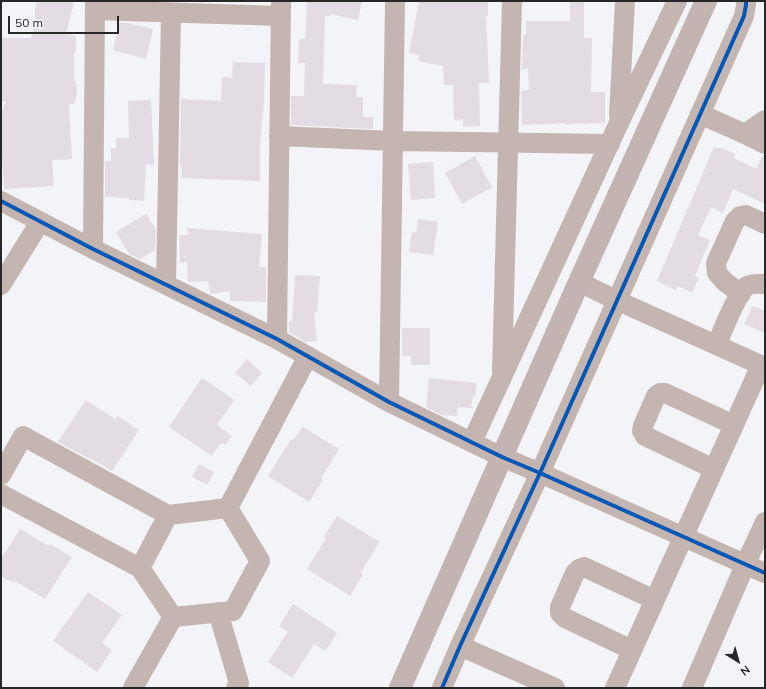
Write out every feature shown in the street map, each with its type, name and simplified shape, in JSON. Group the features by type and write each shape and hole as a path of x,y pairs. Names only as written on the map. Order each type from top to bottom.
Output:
{"main road":[{"path":"400,688 579,282 706,1"}],"street":[{"path":"389,402 395,1"},
{"path":"501,379 512,1"},
{"path":"618,125 625,1"},
{"path":"472,442 618,125 677,1"},
{"path":"442,688 744,16 746,1"},
{"path":"93,249 95,6 171,13 209,8 281,9 277,339"},
{"path":"166,284 171,13"},
{"path":"700,114 765,144"},
{"path":"745,134 765,120"},
{"path":"280,136 393,141 610,144"},
{"path":"1,201 93,249 277,339 389,402 502,457 540,472 765,574"},
{"path":"741,294 724,281 717,273 716,263 735,221 740,216 746,215 765,224"},
{"path":"4,278 40,222"},
{"path":"579,282 763,366 734,425 615,688"},
{"path":"717,344 737,299 746,286 753,284 765,284"},
{"path":"228,508 308,356"},
{"path":"714,469 645,436 642,431 642,426 656,396 660,393 666,393 734,425"},
{"path":"1,475 22,436 168,516 228,508"},
{"path":"1,494 140,568 173,617"},
{"path":"173,617 233,611 260,561 228,508"},
{"path":"140,568 168,516"},
{"path":"692,688 745,564 765,522"},
{"path":"632,650 565,618 560,613 560,606 575,573 584,567 655,600"},
{"path":"218,612 239,683 236,688"},
{"path":"134,688 173,617"},
{"path":"460,646 555,688"}],"building":[{"path":"37,1 73,1 73,7 66,33 76,36 74,81 76,81 77,94 74,104 69,104 72,159 52,160 54,186 4,189 1,157 1,114 6,101 1,101 1,38 31,38 35,22"},
{"path":"307,1 362,1 358,20 330,14 330,16 325,16 323,84 357,85 356,97 363,97 363,117 373,117 373,129 291,125 291,96 304,96 305,63 298,63 299,39 305,39"},
{"path":"419,1 488,1 488,16 486,16 489,83 479,83 480,126 463,127 463,119 454,120 453,85 444,85 443,66 418,61 420,55 409,53"},
{"path":"570,1 584,1 584,38 592,38 591,92 605,92 605,123 522,125 521,91 529,90 528,69 522,69 523,35 526,35 526,21 570,21"},
{"path":"120,22 153,29 146,59 113,50"},
{"path":"233,62 265,63 264,101 260,146 260,181 181,178 181,99 221,101 222,77 232,78"},
{"path":"151,100 154,165 146,164 144,201 129,200 129,198 105,197 105,161 111,161 111,148 116,148 116,138 129,138 128,101"},
{"path":"714,147 719,149 720,147 735,154 734,158 756,169 763,155 765,155 765,204 733,189 723,213 711,207 698,235 710,240 695,276 699,278 692,293 678,286 676,290 657,281"},
{"path":"475,156 492,187 462,204 445,173"},
{"path":"433,162 435,198 411,200 408,164"},
{"path":"146,214 156,230 155,250 140,259 129,254 116,232"},
{"path":"418,219 438,222 433,255 409,252 412,232 416,233"},
{"path":"187,228 262,234 259,267 266,267 266,302 230,301 230,291 211,294 208,281 188,282 187,262 180,263 179,235 188,235"},
{"path":"295,275 320,276 317,312 314,312 317,341 305,342 289,332 289,321 292,321"},
{"path":"753,306 765,311 765,333 744,324"},
{"path":"402,328 430,328 430,365 411,365 411,356 402,356"},
{"path":"247,359 262,373 251,386 235,373"},
{"path":"202,378 234,400 217,425 232,436 225,445 221,443 212,456 169,427"},
{"path":"429,378 477,383 471,408 458,407 457,416 441,415 426,407"},
{"path":"86,400 115,419 118,416 139,430 112,471 58,442"},
{"path":"303,427 339,449 321,478 323,480 309,502 268,476 291,439 293,440"},
{"path":"199,464 214,472 207,485 192,477"},
{"path":"337,516 380,542 361,572 363,574 350,596 307,569 326,538 324,536"},
{"path":"20,529 49,546 50,544 72,557 45,599 15,581 14,583 1,576 1,559"},
{"path":"88,592 122,615 102,643 112,650 97,672 53,641"},
{"path":"293,604 337,633 325,651 314,644 292,678 268,662 288,632 279,626"}],"cycle path":[{"path":"442,688 540,473 744,16 746,1"},
{"path":"1,201 93,249 277,339 389,402 502,457 765,573"}]}
